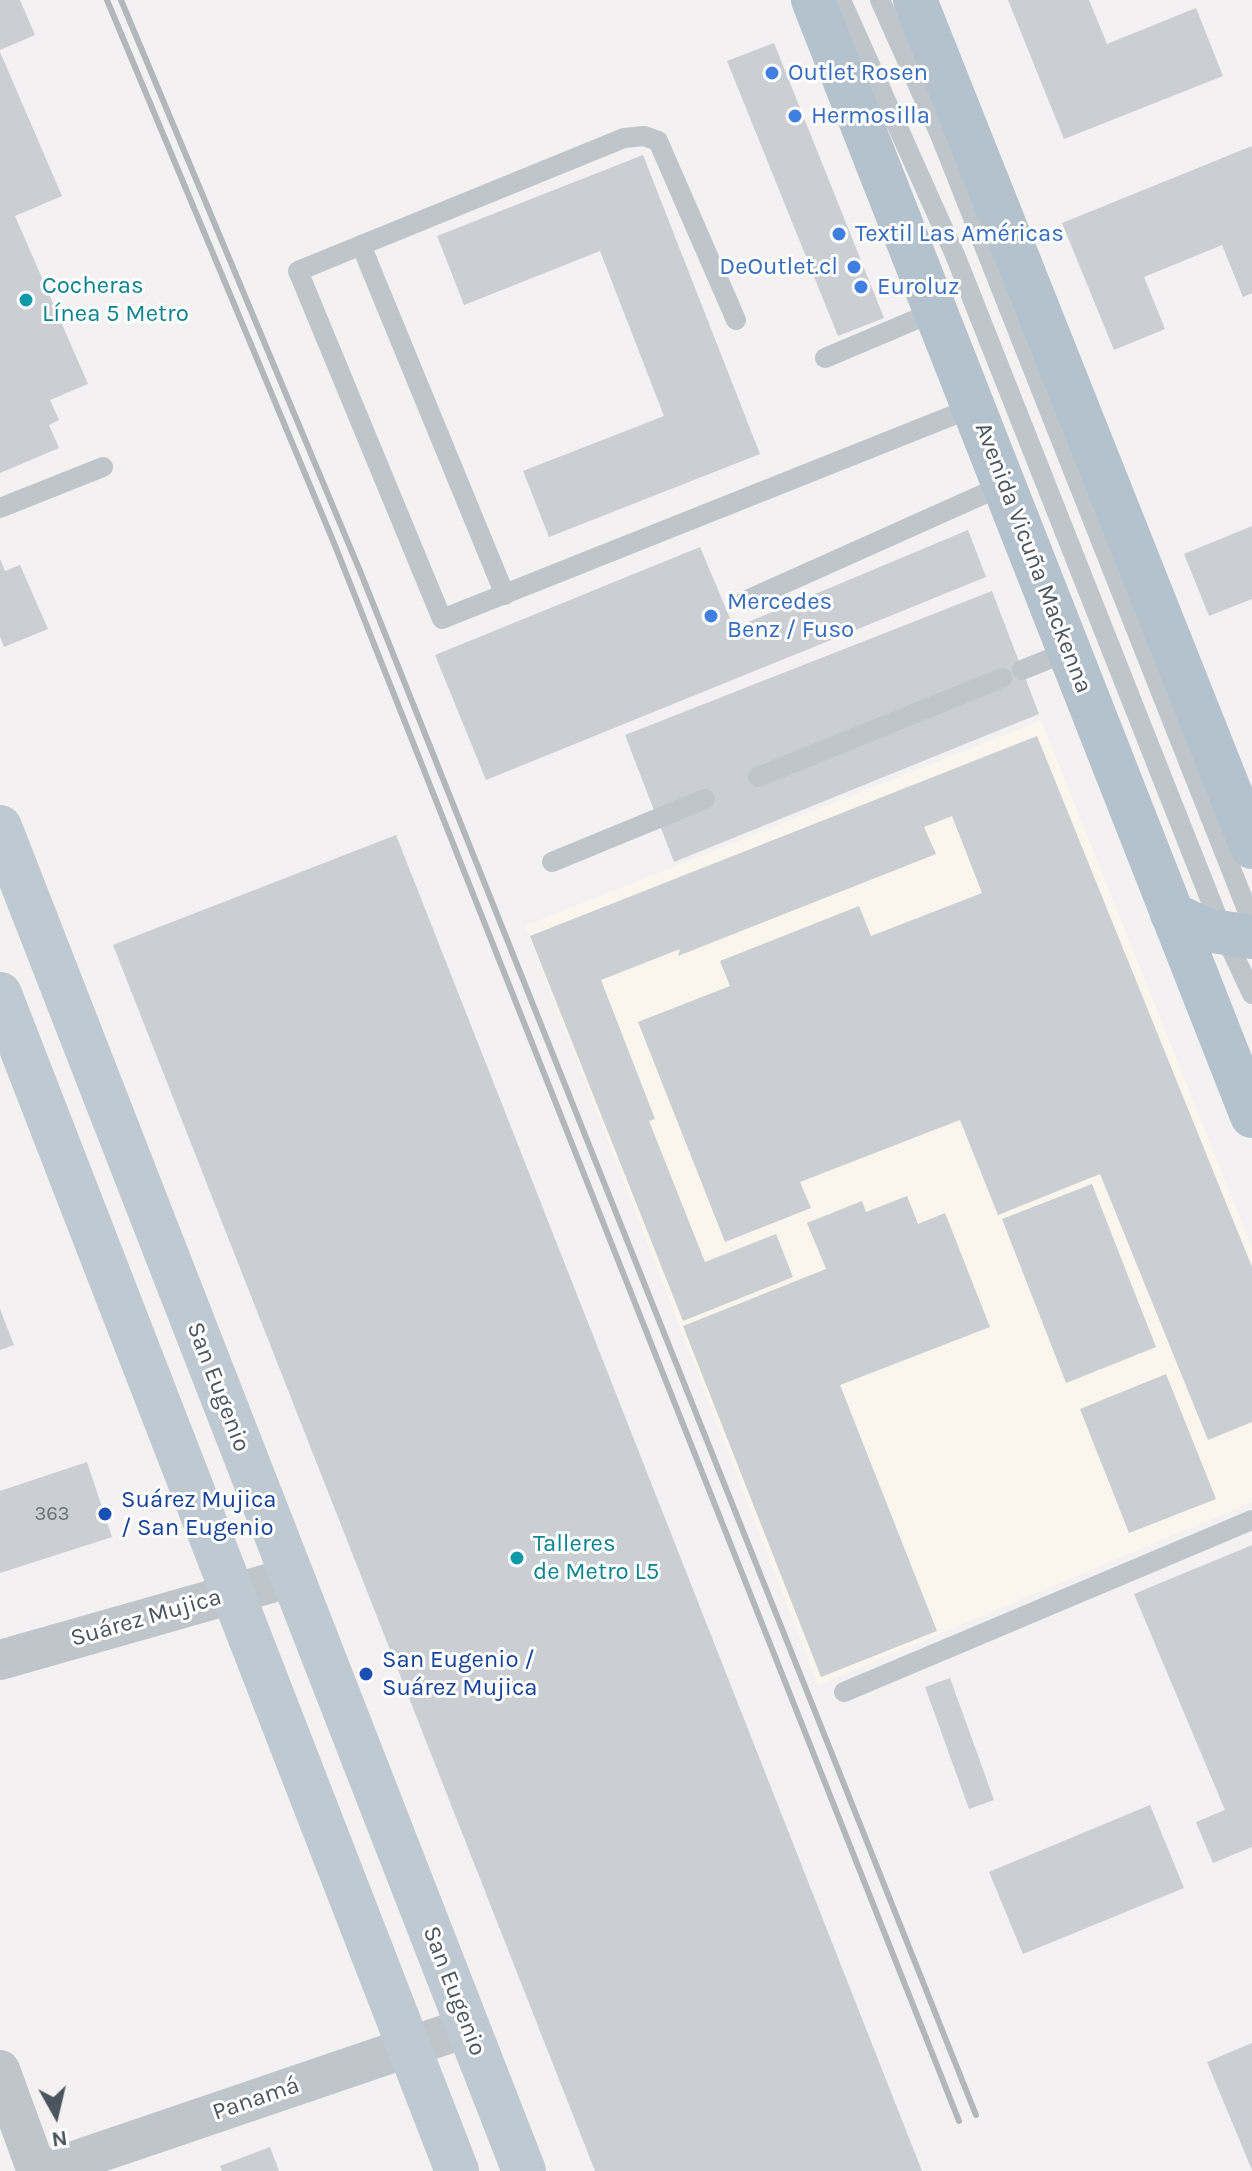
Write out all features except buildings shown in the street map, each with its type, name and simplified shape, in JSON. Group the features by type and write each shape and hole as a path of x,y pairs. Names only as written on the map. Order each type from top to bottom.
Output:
{"main road":[{"name":"Avenida Vicuña Mackenna","path":"813,0 1252,1116"},
{"path":"915,0 1252,847"},
{"name":"San Eugenio","path":"0,827 524,2171"},
{"path":"1172,914 1243,931"},
{"path":"0,994 457,2171"},
{"path":"97,1242 153,1219"}],"street":[{"name":"Suárez Mujica","path":"0,1660 292,1577"},
{"name":"Panamá","path":"45,2171 468,2027"},
{"path":"0,2070 37,2171"}],"lane":[{"path":"841,0 955,255 1243,931"},
{"path":"880,0 941,137 1243,931 1252,994"},
{"path":"736,320 658,141 644,136 624,138 298,271 442,619 974,407"},
{"path":"361,245 505,595"},
{"path":"825,358 936,311"},
{"path":"0,508 103,467"},
{"path":"745,601 1004,485"},
{"path":"1022,670 1069,651"},
{"path":"758,777 1002,678"},
{"path":"552,862 705,799"},
{"path":"844,1692 1252,1520"}],"shaded area":[{"path":"1041,720 1252,1248 1252,1502 818,1685 525,926"}],"railway":[{"path":"107,0 334,543 959,2121"},
{"path":"121,0 360,571 976,2115"}],"place":[{"name":"Outlet Rosen","path":"772,73"},
{"name":"Hermosilla","path":"795,116"},
{"name":"Textil Las Américas","path":"839,234"},
{"name":"DeOutlet.cl","path":"854,267"},
{"name":"Euroluz","path":"861,287"},
{"name":"Cocheras Línea 5 Metro","path":"26,300"},
{"name":"Mercedes Benz / Fuso","path":"711,616"},
{"name":"Suárez Mujica / San Eugenio","path":"105,1514"},
{"name":"Talleres de Metro L5","path":"517,1558"},
{"name":"San Eugenio / Suárez Mujica","path":"366,1674"}]}
